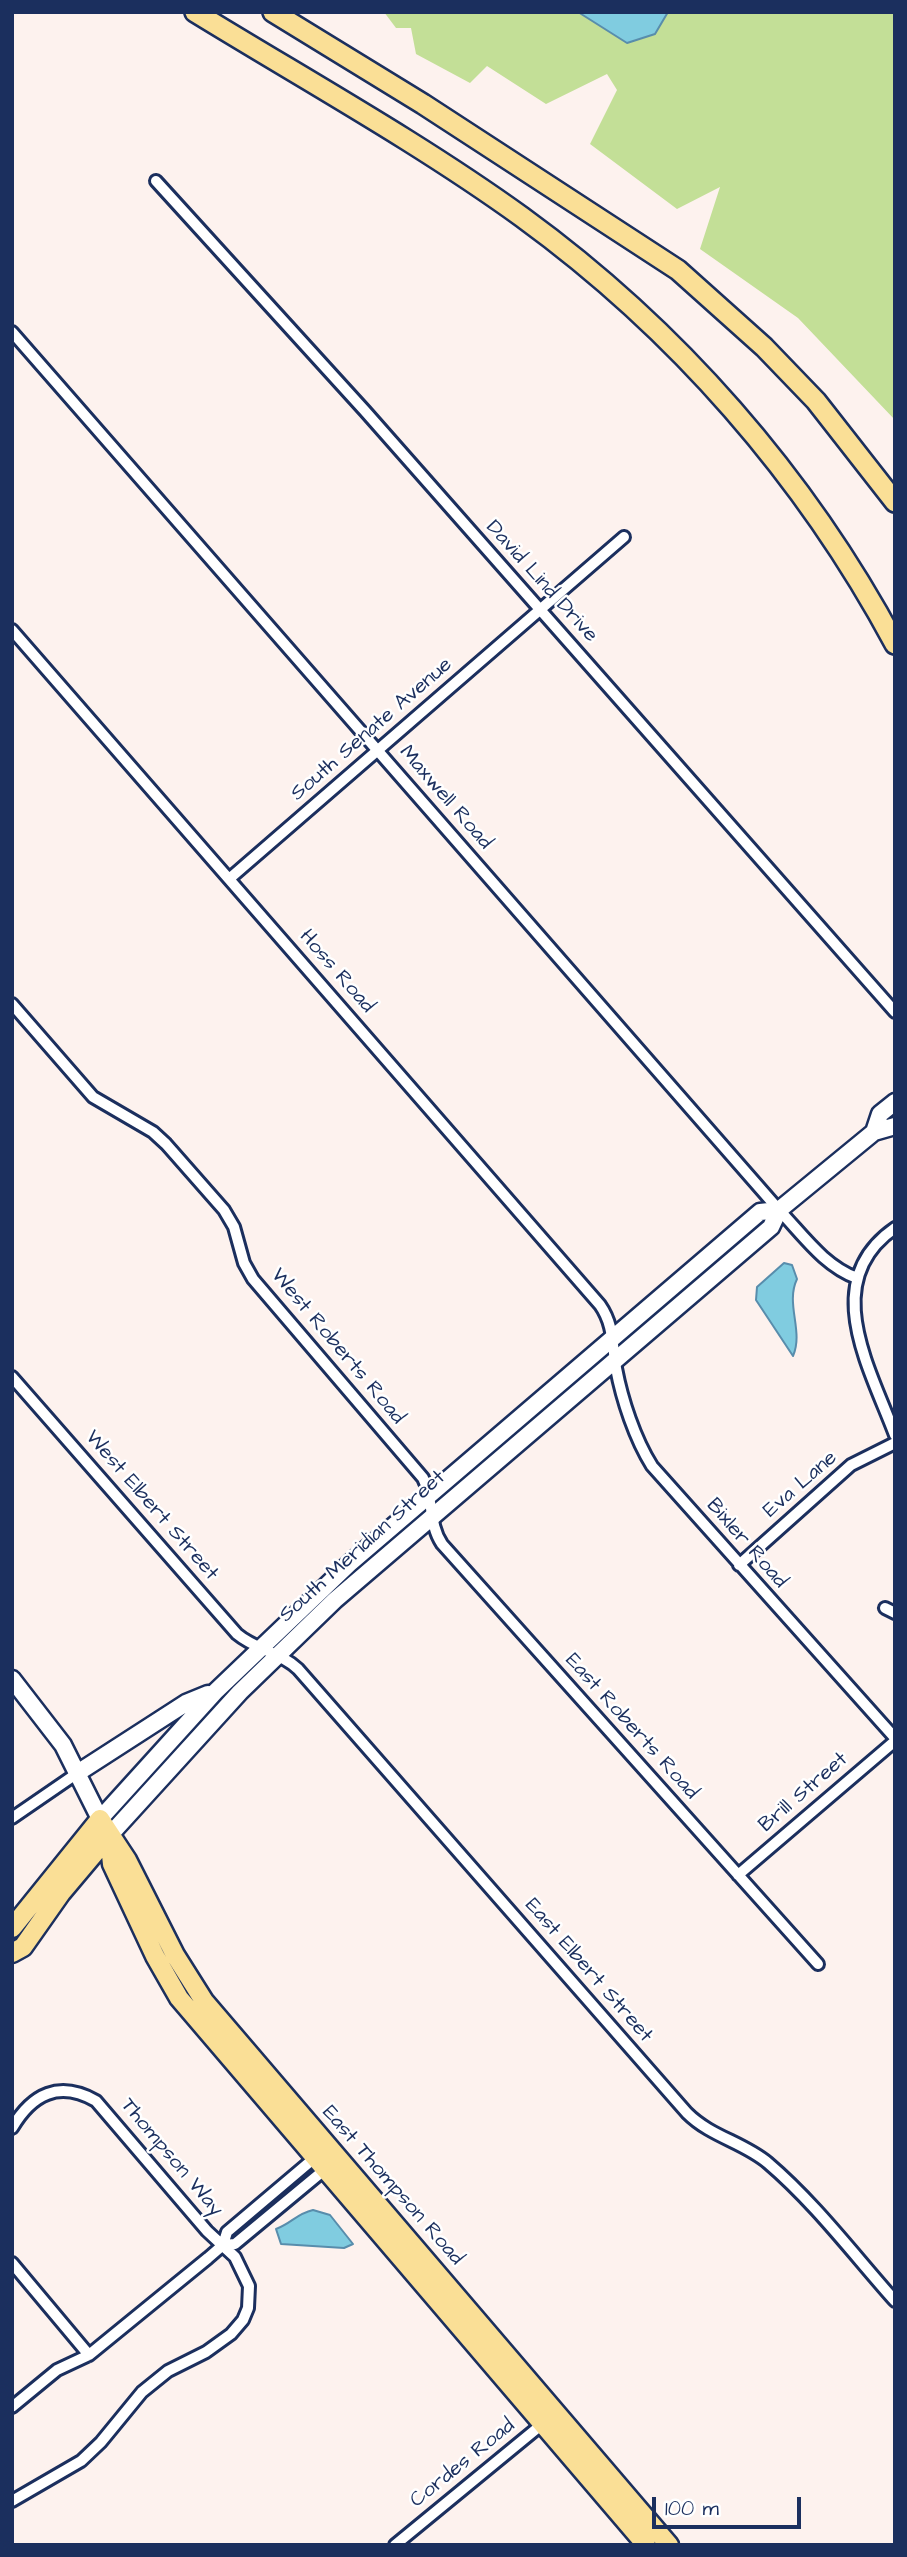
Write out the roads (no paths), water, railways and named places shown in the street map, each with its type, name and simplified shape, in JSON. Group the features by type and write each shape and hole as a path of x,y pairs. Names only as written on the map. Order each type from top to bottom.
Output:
{"highway":[{"path":"195,12 482,189 562,247 620,297 702,376 775,460 833,541 895,643"},
{"path":"273,12 423,104 678,270 764,347 816,401 895,502"}],"main road":[{"name":"South Meridian Street","path":"874,1132 880,1114 895,1102"},
{"name":"South Meridian Street","path":"12,1928 100,1819 216,1691 268,1651 430,1505 614,1347 771,1227 779,1210 874,1132 895,1126"},
{"name":"South Meridian Street","path":"12,1953 23,1947 61,1893 211,1722 268,1651 430,1505 614,1347"},
{"name":"East Thompson Road","path":"12,1679 43,1716 79,1772 109,1836 127,1860 175,1955 204,2001 333,2152 549,2418 646,2545"},
{"name":"South Meridian Street","path":"79,1772 186,1703 216,1691"},
{"name":"East Thompson Road","path":"109,1836 112,1864 155,1956 179,1998 319,2165 549,2418 669,2545"}],"street":[{"name":"David Lind Drive","path":"156,181 895,1012"},
{"name":"Maxwell Road","path":"12,332 779,1210 823,1258 835,1268 857,1278"},
{"name":"South Senate Avenue","path":"229,879 624,537"},
{"name":"Hoss Road","path":"12,630 600,1305 614,1347"},
{"name":"West Roberts Road","path":"12,1004 93,1097 156,1135 224,1210 234,1227 244,1263 253,1279 423,1478 430,1505"},
{"path":"895,1228 871,1250 857,1278 853,1306 856,1327 895,1435"},
{"name":"Bixler Road","path":"614,1347 618,1374 647,1458 895,1740"},
{"name":"West Elbert Street","path":"12,1377 237,1634 268,1651"},
{"name":"Eva Lane","path":"739,1565 851,1465 895,1443"},
{"name":"East Roberts Road","path":"430,1505 442,1544 818,1964"},
{"name":"East Elbert Street","path":"268,1651 298,1669 693,2120 714,2135 757,2154 783,2176 895,2301"},
{"name":"Brill Street","path":"738,1875 895,1740"},
{"name":"South Meridian Street","path":"12,1818 79,1772"},
{"name":"Thompson Way","path":"12,2128 26,2107 48,2092 67,2090 89,2097 105,2108 207,2231 235,2257 249,2286 247,2310 238,2327 209,2350 173,2368 147,2387 80,2461 12,2501"},
{"path":"12,2407 57,2370 89,2355 223,2245 227,2232 333,2152"},
{"path":"319,2165 333,2152"},
{"path":"12,2263 89,2355"},
{"name":"Cordes Road","path":"395,2545 549,2418"}],"water":[{"path":"578,12 668,12 655,34 627,43"},
{"path":"784,1263 792,1265 797,1279 793,1298 797,1337 793,1356 756,1300 757,1287"},
{"path":"313,2210 330,2215 353,2244 344,2248 281,2244 276,2229"}]}
